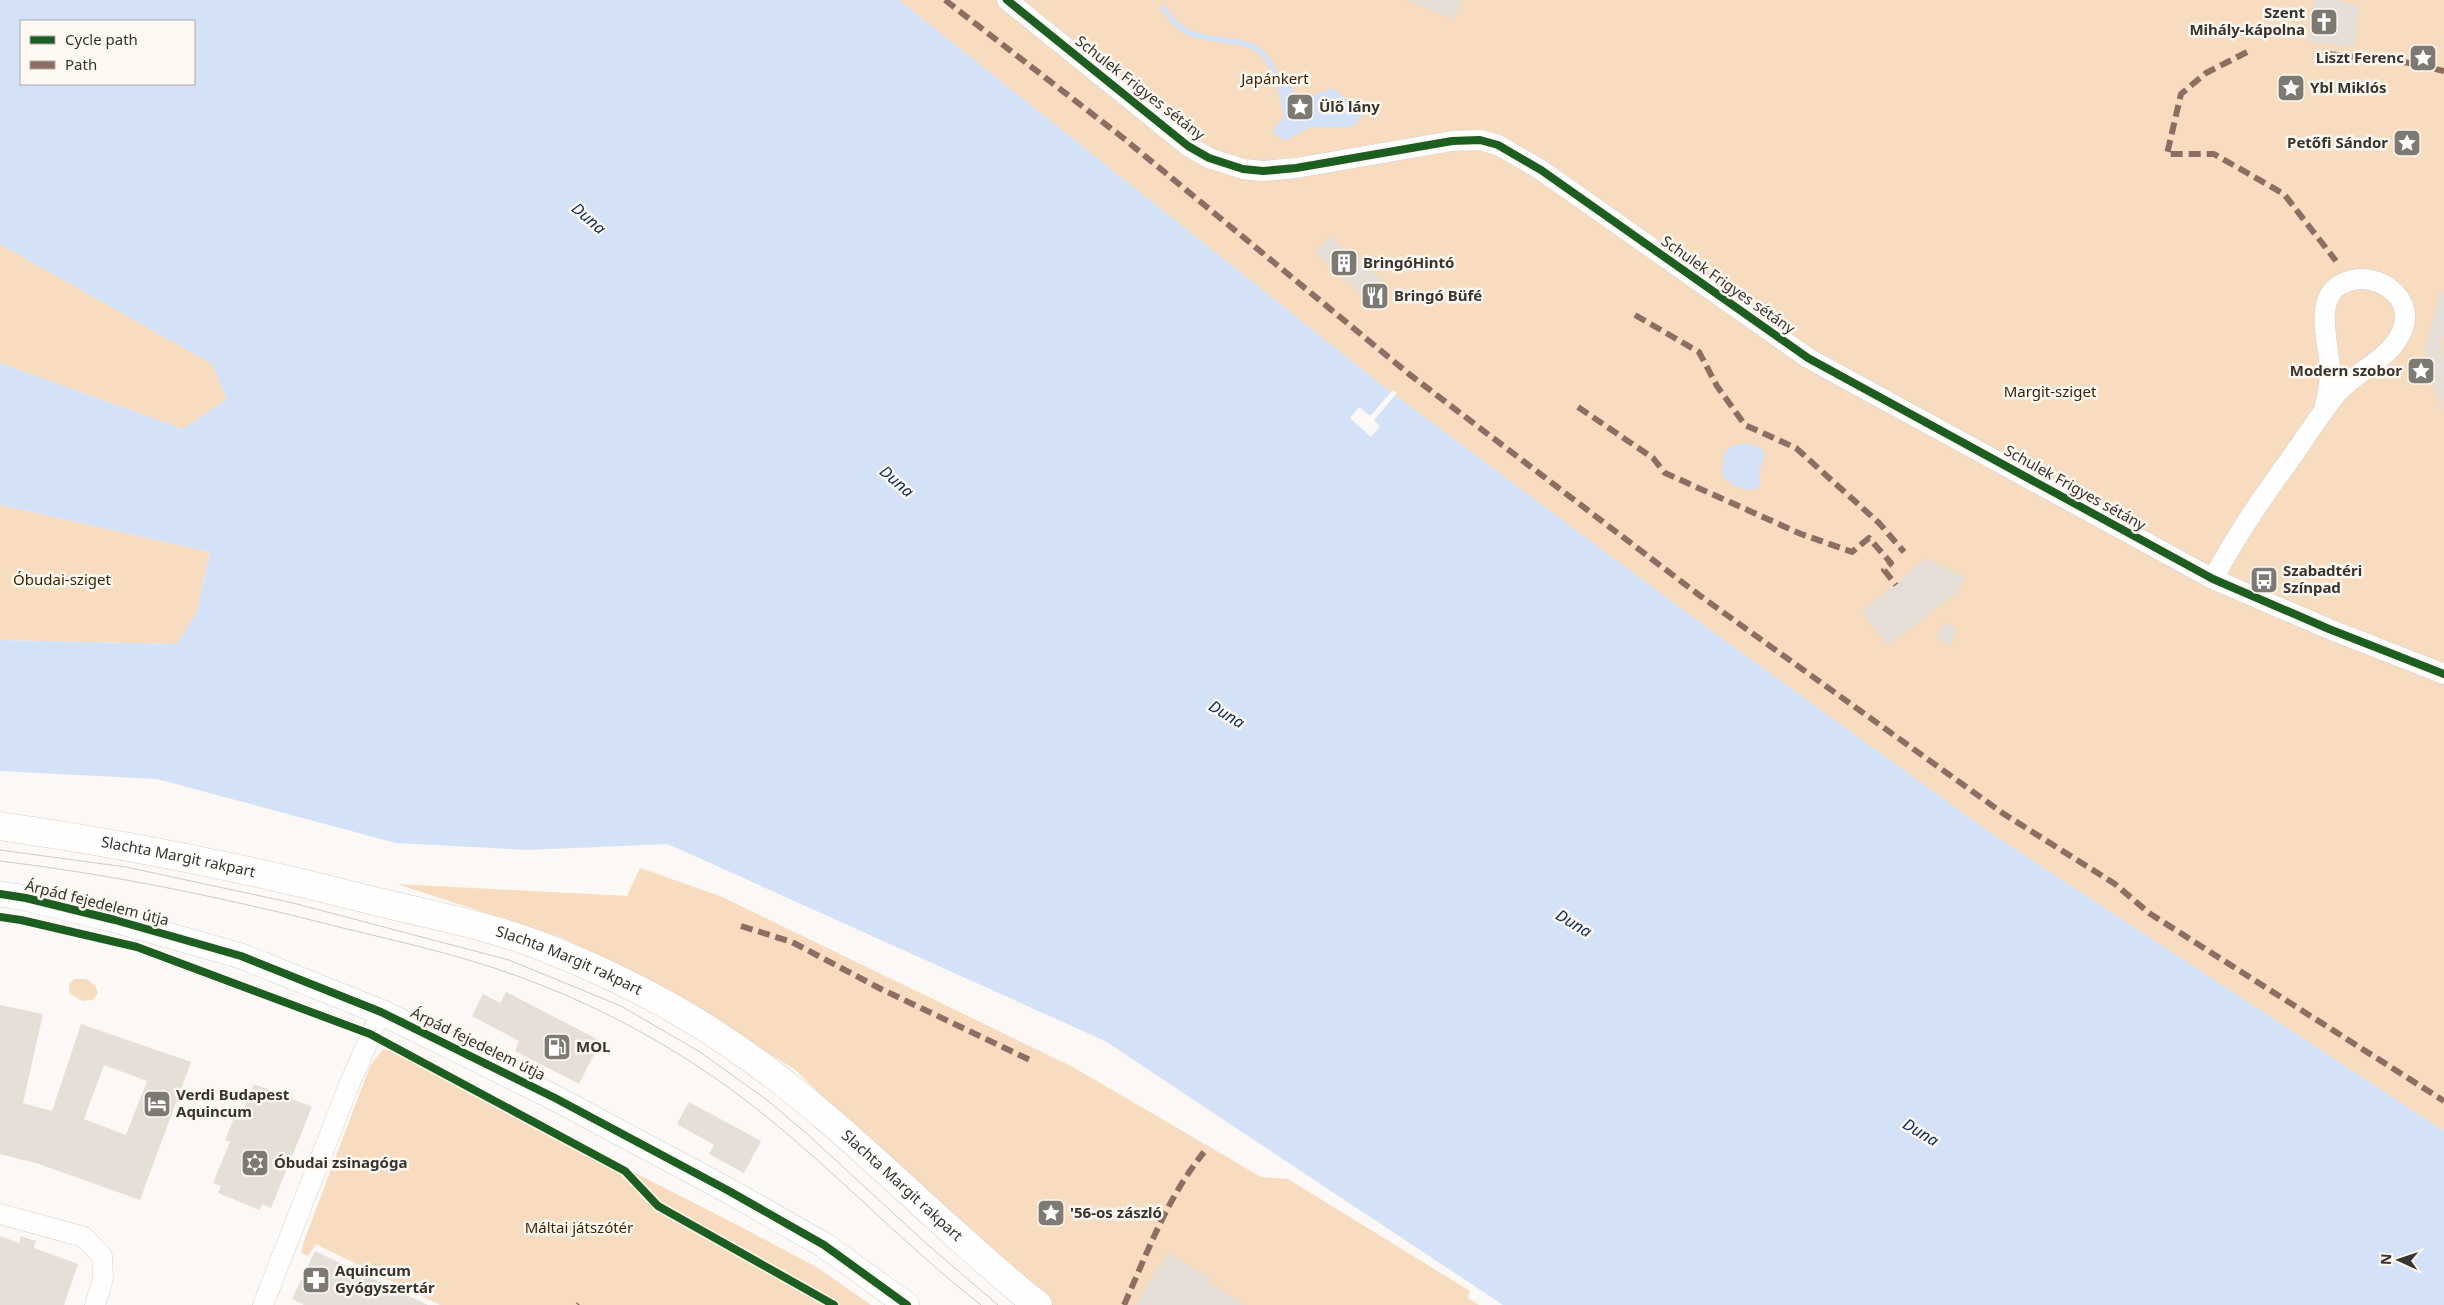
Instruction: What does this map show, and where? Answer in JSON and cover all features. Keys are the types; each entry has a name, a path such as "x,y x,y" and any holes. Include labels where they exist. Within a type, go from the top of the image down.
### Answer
{"main road":[{"name":"Slachta Margit rakpart","path":"0,826 73,836 263,873 494,932 544,948 612,977 676,1008 736,1048 804,1099 972,1249 1038,1305"}],"street":[{"name":"Schulek Frigyes sétány","path":"1007,0 1188,146 1209,158 1243,169 1282,170 1452,140 1480,140 1498,145 1540,170 1808,358 2213,579 2329,629 2444,674"},
{"path":"2213,579 2235,537 2339,391 2393,348 2400,336 2405,324 2401,301 2387,285 2376,280 2356,279 2343,282 2328,297 2324,317 2330,373 2324,412"},
{"name":"Árpád fejedelem útja","path":"0,894 26,898 115,920 241,956 382,1012 555,1098 729,1191 824,1246 907,1305"},
{"path":"263,1305 349,1085 382,1012"},
{"path":"0,1214 84,1237 102,1256 103,1279 95,1305"}],"green space":[{"name":"Margit-sziget","path":"899,0 2444,0 2444,1131 1992,834 1687,613 1383,386"},
{"path":"0,244 212,364 227,399 183,429 0,363"},
{"name":"Óbudai-sziget","path":"0,505 210,552 197,612 177,644 0,640"},
{"path":"640,868 720,896 1073,1067 1261,1177 1288,1179 1470,1291 1468,1298 1479,1305 1042,1305 794,1069 653,982 560,937 397,884 627,896"},
{"path":"74,979 86,979 95,985 98,993 93,1000 83,1001 70,994 69,984"},
{"name":"Máltai játszótér","path":"383,1049 406,1056 745,1229 818,1268 871,1305 440,1305 316,1244 308,1256 301,1253 370,1066"}],"water":[{"name":"Duna","path":"0,0 899,0 1383,386 1687,613 1992,834 2444,1131 2444,1305 1503,1305 1105,1041 668,844 527,850 396,843 157,779 0,771 0,640 177,644 197,612 210,552 0,505 0,363 183,429 227,399 212,364 0,244"},
{"path":"1291,79 1295,96 1312,96 1333,88 1348,101 1360,107 1361,118 1352,127 1310,127 1285,141 1274,134 1274,128 1284,117 1277,86 1279,84 1286,84"},
{"path":"1745,443 1760,447 1765,454 1760,469 1760,486 1750,490 1734,486 1722,475 1724,453 1732,446"}],"pier":[{"path":"1393,390 1397,393 1374,420 1380,426 1371,437 1350,418 1359,407 1370,416"}],"building":[{"path":"1406,0 1462,0 1454,20"},
{"name":"Szent Mihály-kápolna","path":"2314,0 2340,0 2340,2 2359,5 2355,47 2308,42"},
{"name":"BringóHintó","path":"1330,236 1372,273 1382,277 1386,288 1381,298 1370,300 1365,298 1315,253"},
{"path":"2441,291 2444,291 2444,334 2441,343 2444,363 2443,412 2428,374 2425,345"},
{"path":"1925,558 1965,577 1959,591 1888,645 1861,613"},
{"path":"1943,622 1958,628 1951,646 1936,639"},
{"path":"506,992 601,1041 579,1084 515,1051 519,1041 472,1016 483,994 500,1003"},
{"name":"Verdi Budapest Aquincum","path":"0,1005 43,1014 23,1103 52,1111 81,1024 191,1062 140,1200 39,1164 0,1154","holes":["104,1065 147,1081 126,1135 84,1119"]},
{"name":"Óbudai zsinagóga","path":"254,1084 312,1107 271,1208 262,1204 260,1210 218,1193 221,1186 213,1183 230,1142 225,1140 234,1118 239,1120"},
{"path":"689,1102 761,1141 744,1173 709,1154 714,1145 677,1124"},
{"path":"0,1236 19,1243 21,1236 36,1241 34,1248 78,1264 64,1305 0,1305"},
{"path":"315,1251 428,1305 304,1305 292,1299"},
{"path":"1168,1252 1210,1278 1208,1282 1246,1305 1135,1305"}],"waterway":[{"path":"1163,8 1172,20 1187,32 1204,37 1237,42 1255,48 1268,60 1279,84"}],"tram line":[{"path":"0,850 126,867 293,903 509,960 621,1006 700,1052 767,1100 806,1133 928,1245 998,1305"},
{"path":"0,861 87,873 301,917 464,959 531,981 586,1004 665,1046 751,1104 818,1160 914,1249 981,1305"}],"marked path":[{"path":"945,0 1122,137 1409,374 1699,595 2004,814 2115,884 2149,913 2444,1101"},
{"path":"2247,52 2206,73 2181,94 2167,154 2214,154 2284,194 2336,261"},
{"path":"2328,54 2404,62 2444,71"},
{"path":"1635,315 1699,352 1717,386 1745,425 1796,448 1879,523 1904,552"},
{"path":"1578,407 1653,458 1665,473 1801,534 1852,552 1869,538 1891,563 1884,570 1896,585"},
{"path":"741,926 792,942 881,989 1034,1062"},
{"path":"1124,1305 1169,1206 1204,1152"}],"cycle path":[{"path":"1007,0 1188,146 1209,158 1243,169 1263,171 1296,168 1452,141 1480,140 1498,145 1541,170 1808,358 2213,579 2329,629 2444,674"},
{"path":"0,894 26,898 115,920 241,956 381,1012 555,1098 729,1191 824,1245 907,1305"},
{"path":"0,917 21,920 137,947 370,1034 625,1171 658,1206 834,1305"}],"place":[{"name":"Szent Mihály-kápolna","path":"2324,22"},
{"name":"Liszt Ferenc","path":"2423,58"},
{"name":"Ybl Miklós","path":"2291,88"},
{"name":"Ülő lány","path":"1300,107"},
{"name":"Petőfi Sándor","path":"2407,143"},
{"name":"BringóHintó","path":"1344,263"},
{"name":"Bringó Büfé","path":"1375,296"},
{"name":"Modern szobor","path":"2421,371"},
{"name":"Szabadtéri Színpad","path":"2264,580"},
{"name":"MOL","path":"557,1047"},
{"name":"Verdi Budapest Aquincum","path":"157,1104"},
{"name":"Óbudai zsinagóga","path":"255,1163"},
{"name":"'56-os zászló","path":"1051,1213"},
{"name":"Aquincum Gyógyszertár","path":"316,1280"}],"park label":[{"name":"Japánkert","path":"1275,79"}]}
